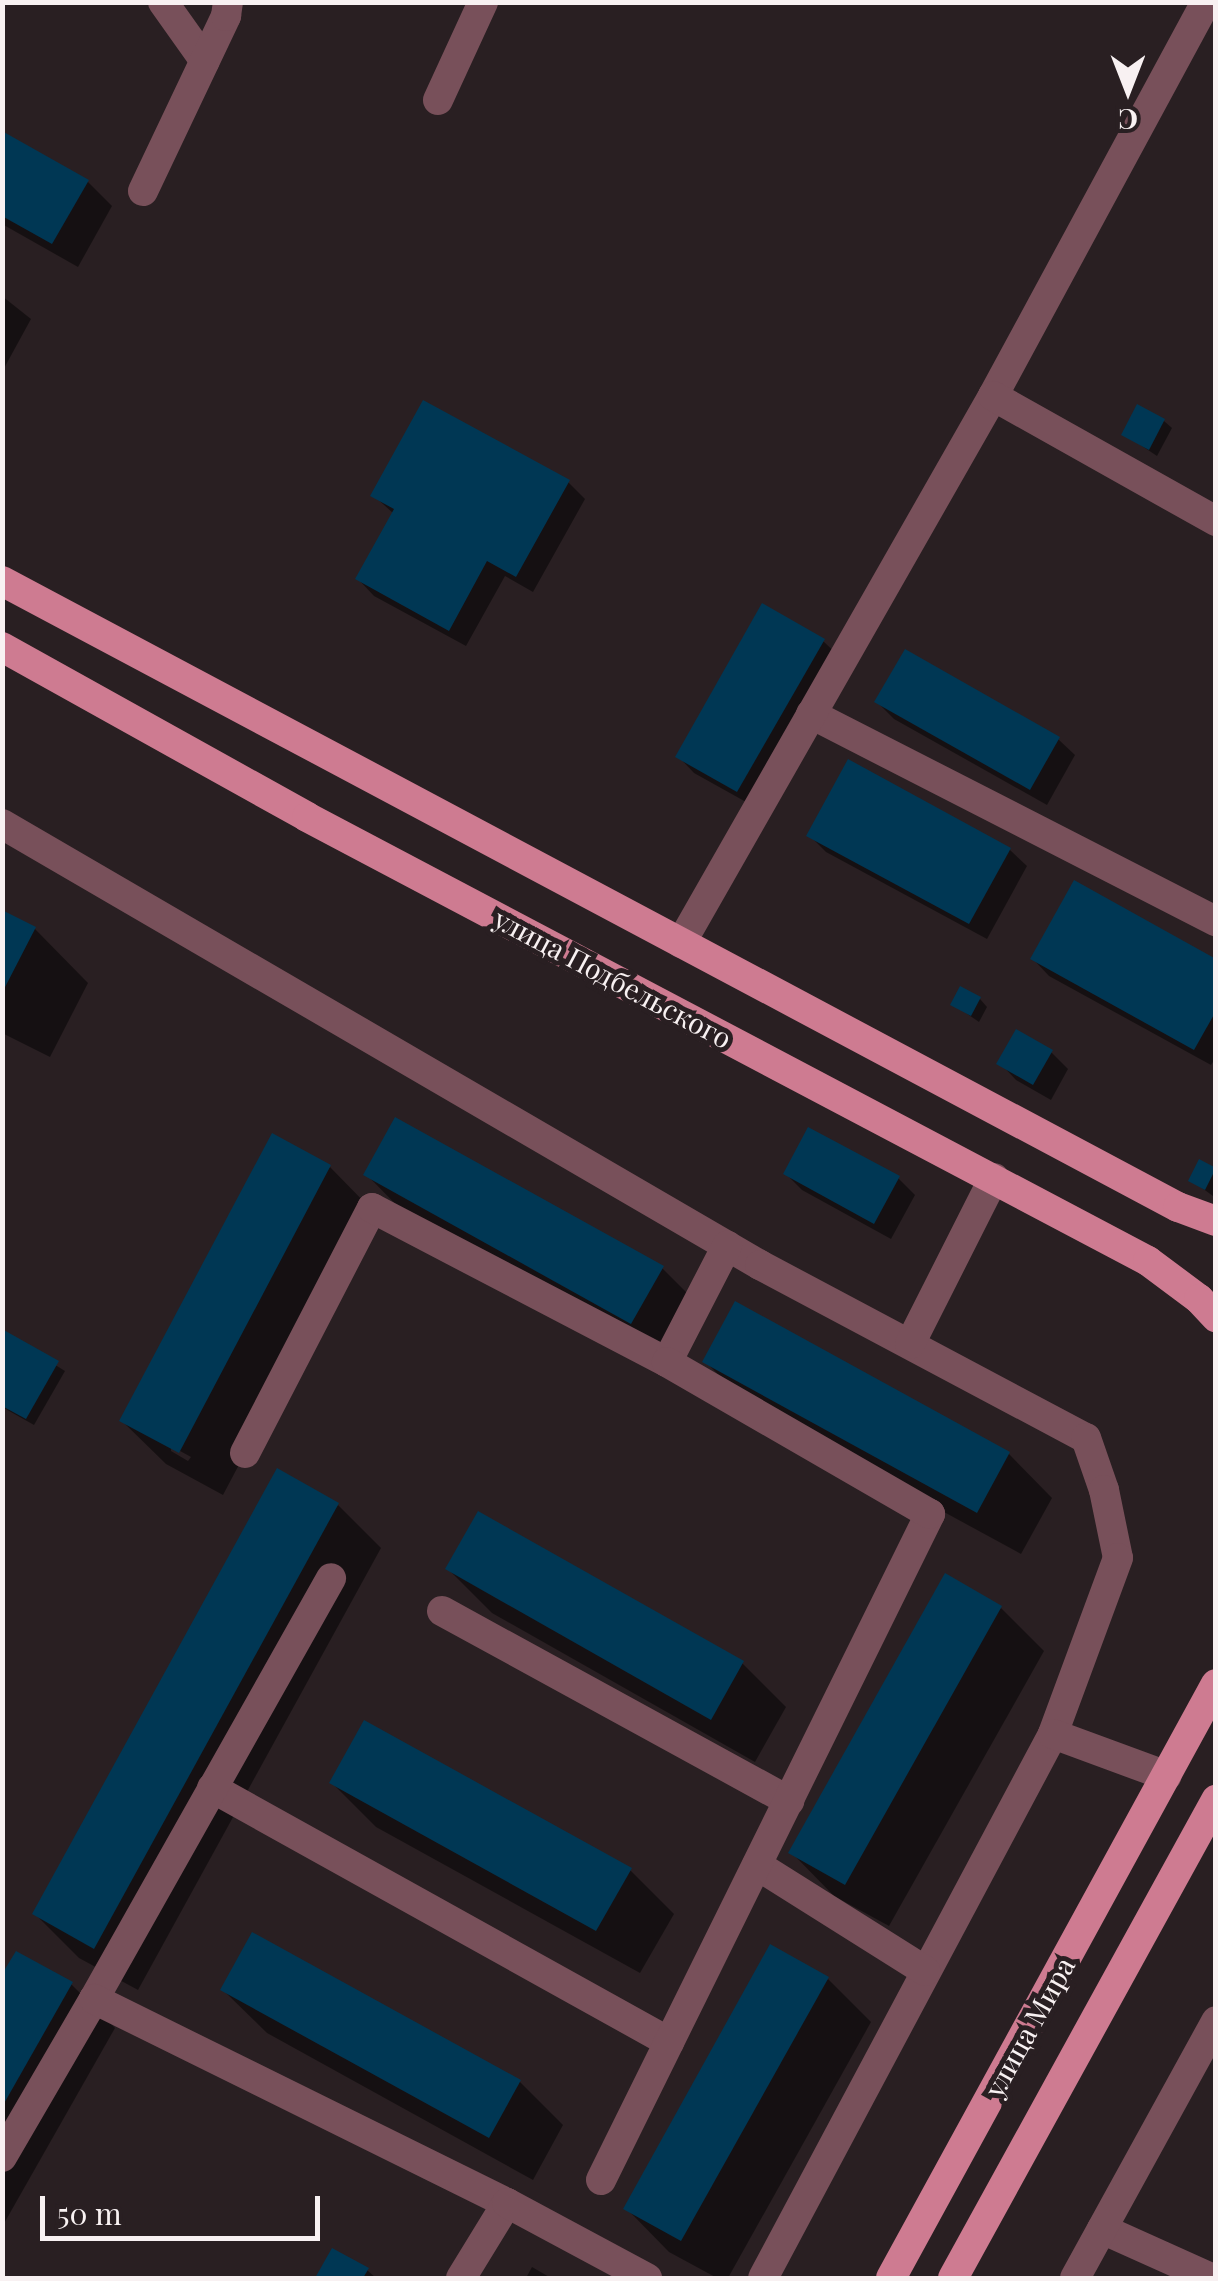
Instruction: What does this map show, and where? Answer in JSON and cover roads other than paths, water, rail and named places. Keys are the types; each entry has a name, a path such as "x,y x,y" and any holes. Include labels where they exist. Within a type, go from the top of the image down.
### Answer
{"main road":[{"path":"2,582 1178,1207 1216,1221"},
{"name":"улица Подбельского","path":"2,648 307,816 1148,1261 1200,1299 1216,1317"},
{"name":"улица Мира","path":"891,2278 1216,1684"},
{"name":"улица Мира","path":"953,2278 1216,1800"}],"street":[{"path":"163,2 205,61"},
{"path":"143,192 205,61 228,2"},
{"path":"438,100 482,2"},
{"path":"681,943 993,396 1206,2"},
{"path":"993,396 1216,520"},
{"path":"811,714 1216,922"},
{"path":"2,824 726,1246 1086,1438 1104,1490 1118,1558 1053,1734 764,2278"},
{"path":"910,1344 994,1178"},
{"path":"246,1453 372,1208 667,1362 930,1514 601,2180"},
{"path":"667,1362 726,1246"},
{"path":"2,2157 332,1578"},
{"path":"442,1611 788,1801"},
{"path":"1053,1734 1167,1776"},
{"path":"212,1788 669,2042"},
{"path":"757,1864 926,1970"},
{"path":"94,1999 506,2203 647,2278"},
{"path":"1075,2278 1216,2020"},
{"path":"460,2278 506,2203"},
{"path":"1102,2229 1211,2278"}]}
